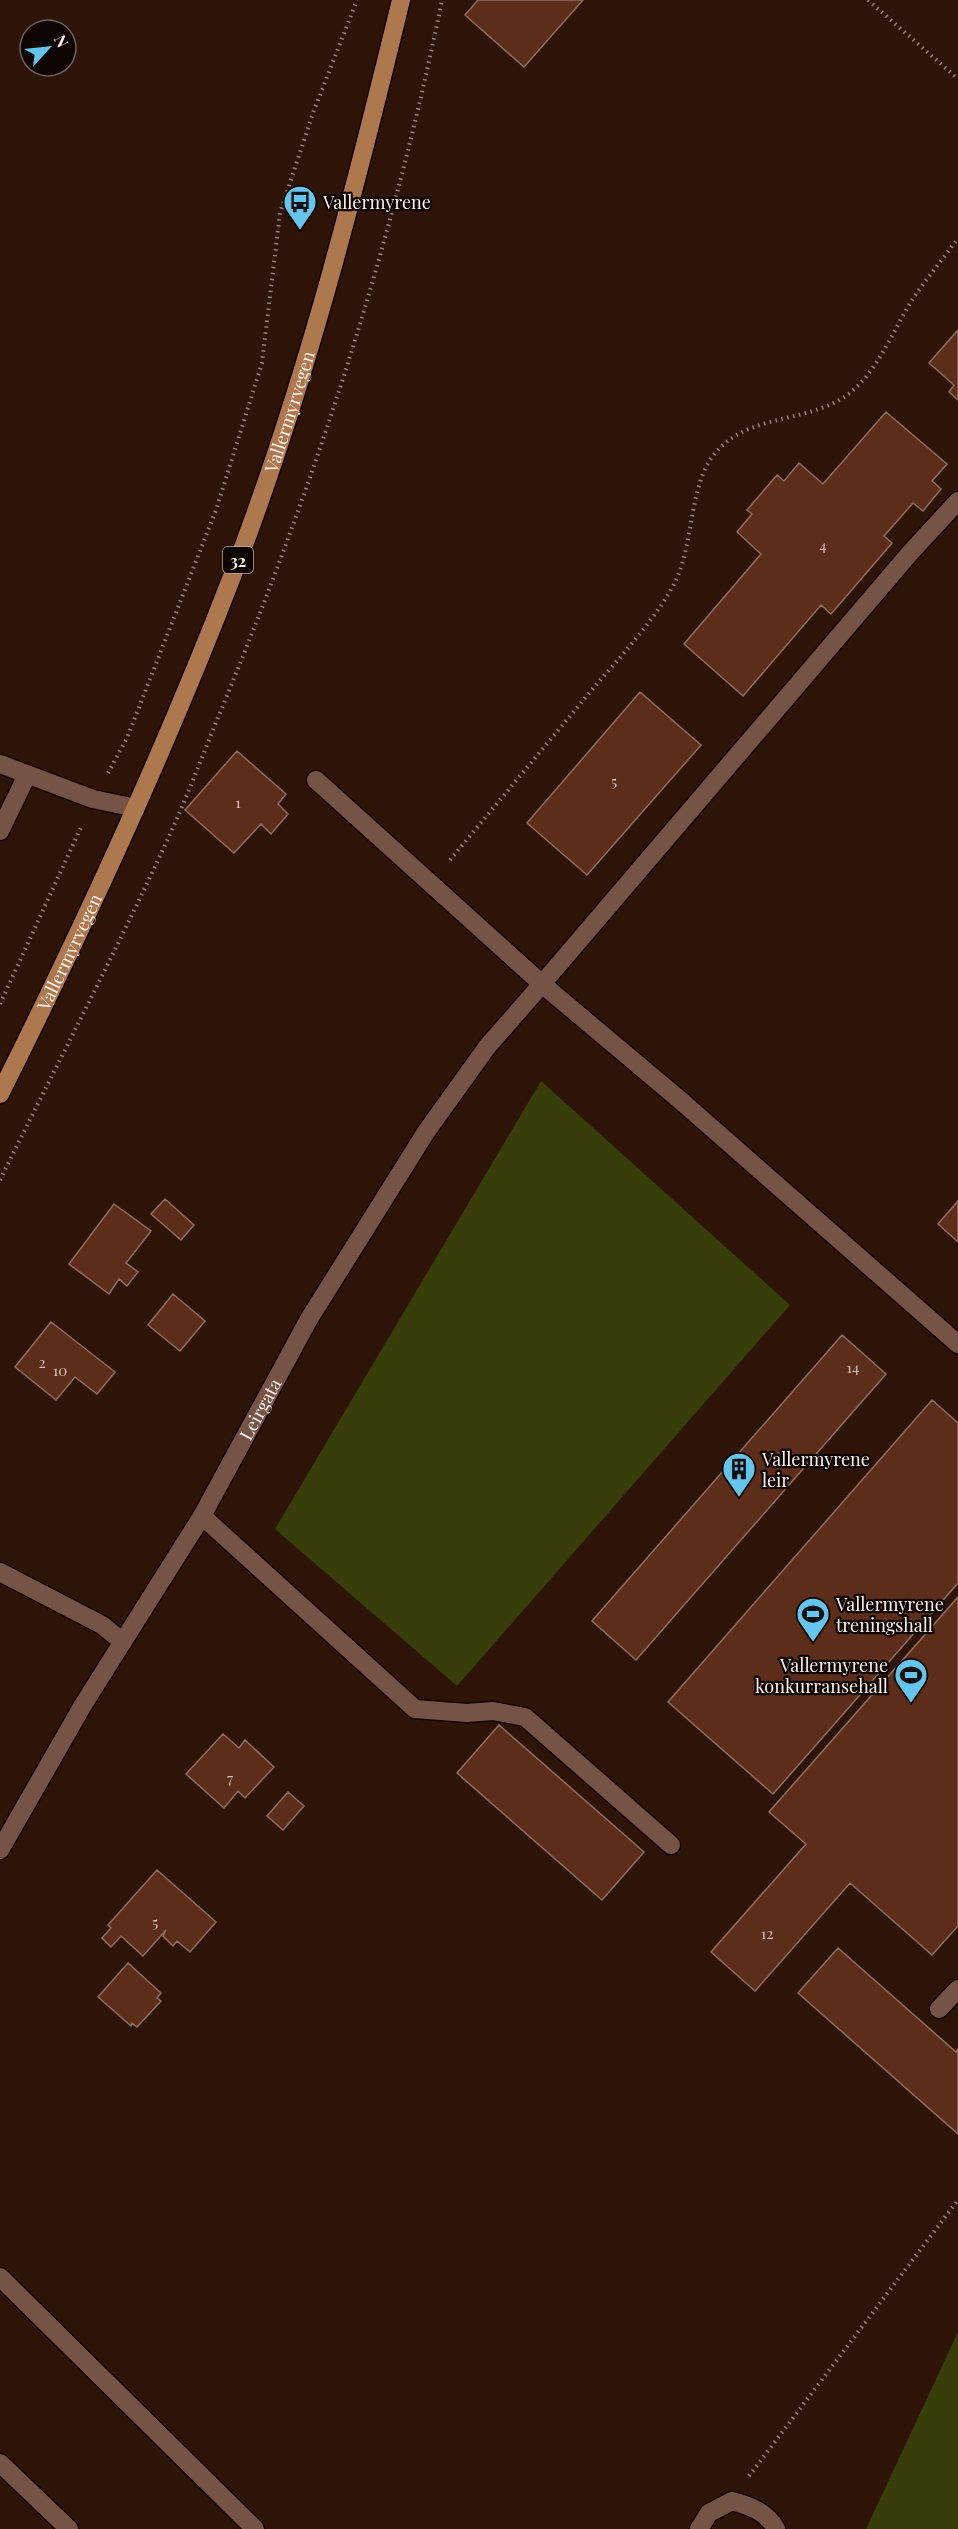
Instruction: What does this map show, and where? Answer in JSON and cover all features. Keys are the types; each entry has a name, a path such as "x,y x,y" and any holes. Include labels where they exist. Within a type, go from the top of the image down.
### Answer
{"main road":[{"name":"Vallermyrvegen","path":"0,1094 136,808 234,573 332,278 401,0"}],"street":[{"name":"Leirgata","path":"0,1850 83,1705 202,1516 309,1319 426,1132 487,1047 902,562 958,501"},
{"path":"0,764 93,800 136,808"},
{"path":"0,831 27,775"},
{"path":"315,780 542,984 680,1100 958,1344"},
{"path":"202,1516 415,1709 467,1713 493,1711 525,1717 671,1845"},
{"path":"0,1572 85,1615 123,1642"},
{"path":"939,2009 958,1989"},
{"path":"0,2277 255,2529"},
{"path":"0,2463 69,2529"},
{"path":"699,2529 709,2513 732,2501 751,2507 771,2520 776,2529"}],"path":[{"path":"0,1004 93,800 127,738 216,510 262,363 280,213 313,113 357,0"},
{"path":"868,0 958,79"},
{"path":"430,884 641,632 676,578 691,531 700,481 711,458 727,440 756,424 810,413 843,398 868,373 913,299 958,238"},
{"path":"732,2501 764,2452 958,2200"}],"green space":[{"path":"541,1081 790,1305 457,1686 275,1529"},
{"path":"958,2332 958,2529 866,2529"}],"building":[{"path":"478,0 583,0 524,67 465,15"},
{"path":"958,330 958,400 949,392 954,385 929,363"},
{"path":"886,412 947,464 932,481 941,489 923,511 913,503 884,536 892,543 831,614 821,605 743,696 684,644 761,554 737,532 752,514 747,510 777,475 784,481 799,463 823,484"},
{"path":"640,692 701,745 587,875 527,823"},
{"path":"237,751 286,794 278,804 288,814 271,834 261,824 234,853 185,810"},
{"path":"165,1199 194,1225 181,1240 151,1214"},
{"path":"958,1201 958,1242 938,1224"},
{"path":"114,1204 151,1231 126,1263 138,1272 127,1286 119,1279 109,1294 69,1264"},
{"path":"173,1294 205,1321 180,1351 148,1325"},
{"path":"51,1322 115,1372 97,1394 75,1377 56,1400 15,1367"},
{"name":"Vallermyrene leir","path":"842,1335 886,1374 636,1660 592,1621"},
{"name":"Vallermyrene treningshall","path":"932,1400 958,1423 958,1583 773,1794 668,1702"},
{"name":"Vallermyrene konkurransehall","path":"958,1597 958,1926 932,1955 850,1883 755,1991 711,1952 806,1844 769,1812"},
{"path":"499,1725 644,1852 602,1900 457,1773"},
{"path":"223,1734 239,1748 245,1740 274,1767 245,1798 238,1791 224,1808 186,1774"},
{"path":"288,1792 304,1806 283,1830 267,1816"},
{"path":"157,1870 216,1922 190,1952 177,1941 173,1946 163,1936 166,1930 143,1956 121,1936 111,1947 102,1938 111,1928 108,1925"},
{"path":"838,1948 956,2052 958,2049 958,2134 798,1993"},
{"path":"128,1963 161,1993 157,1998 161,2001 137,2027 132,2023 131,2026 98,1997"}],"place":[{"name":"Vallermyrene","path":"300,231"},
{"name":"Vallermyrene leir","path":"739,1498"},
{"name":"Vallermyrene treningshall","path":"813,1643"},
{"name":"Vallermyrene konkurransehall","path":"911,1704"}]}
